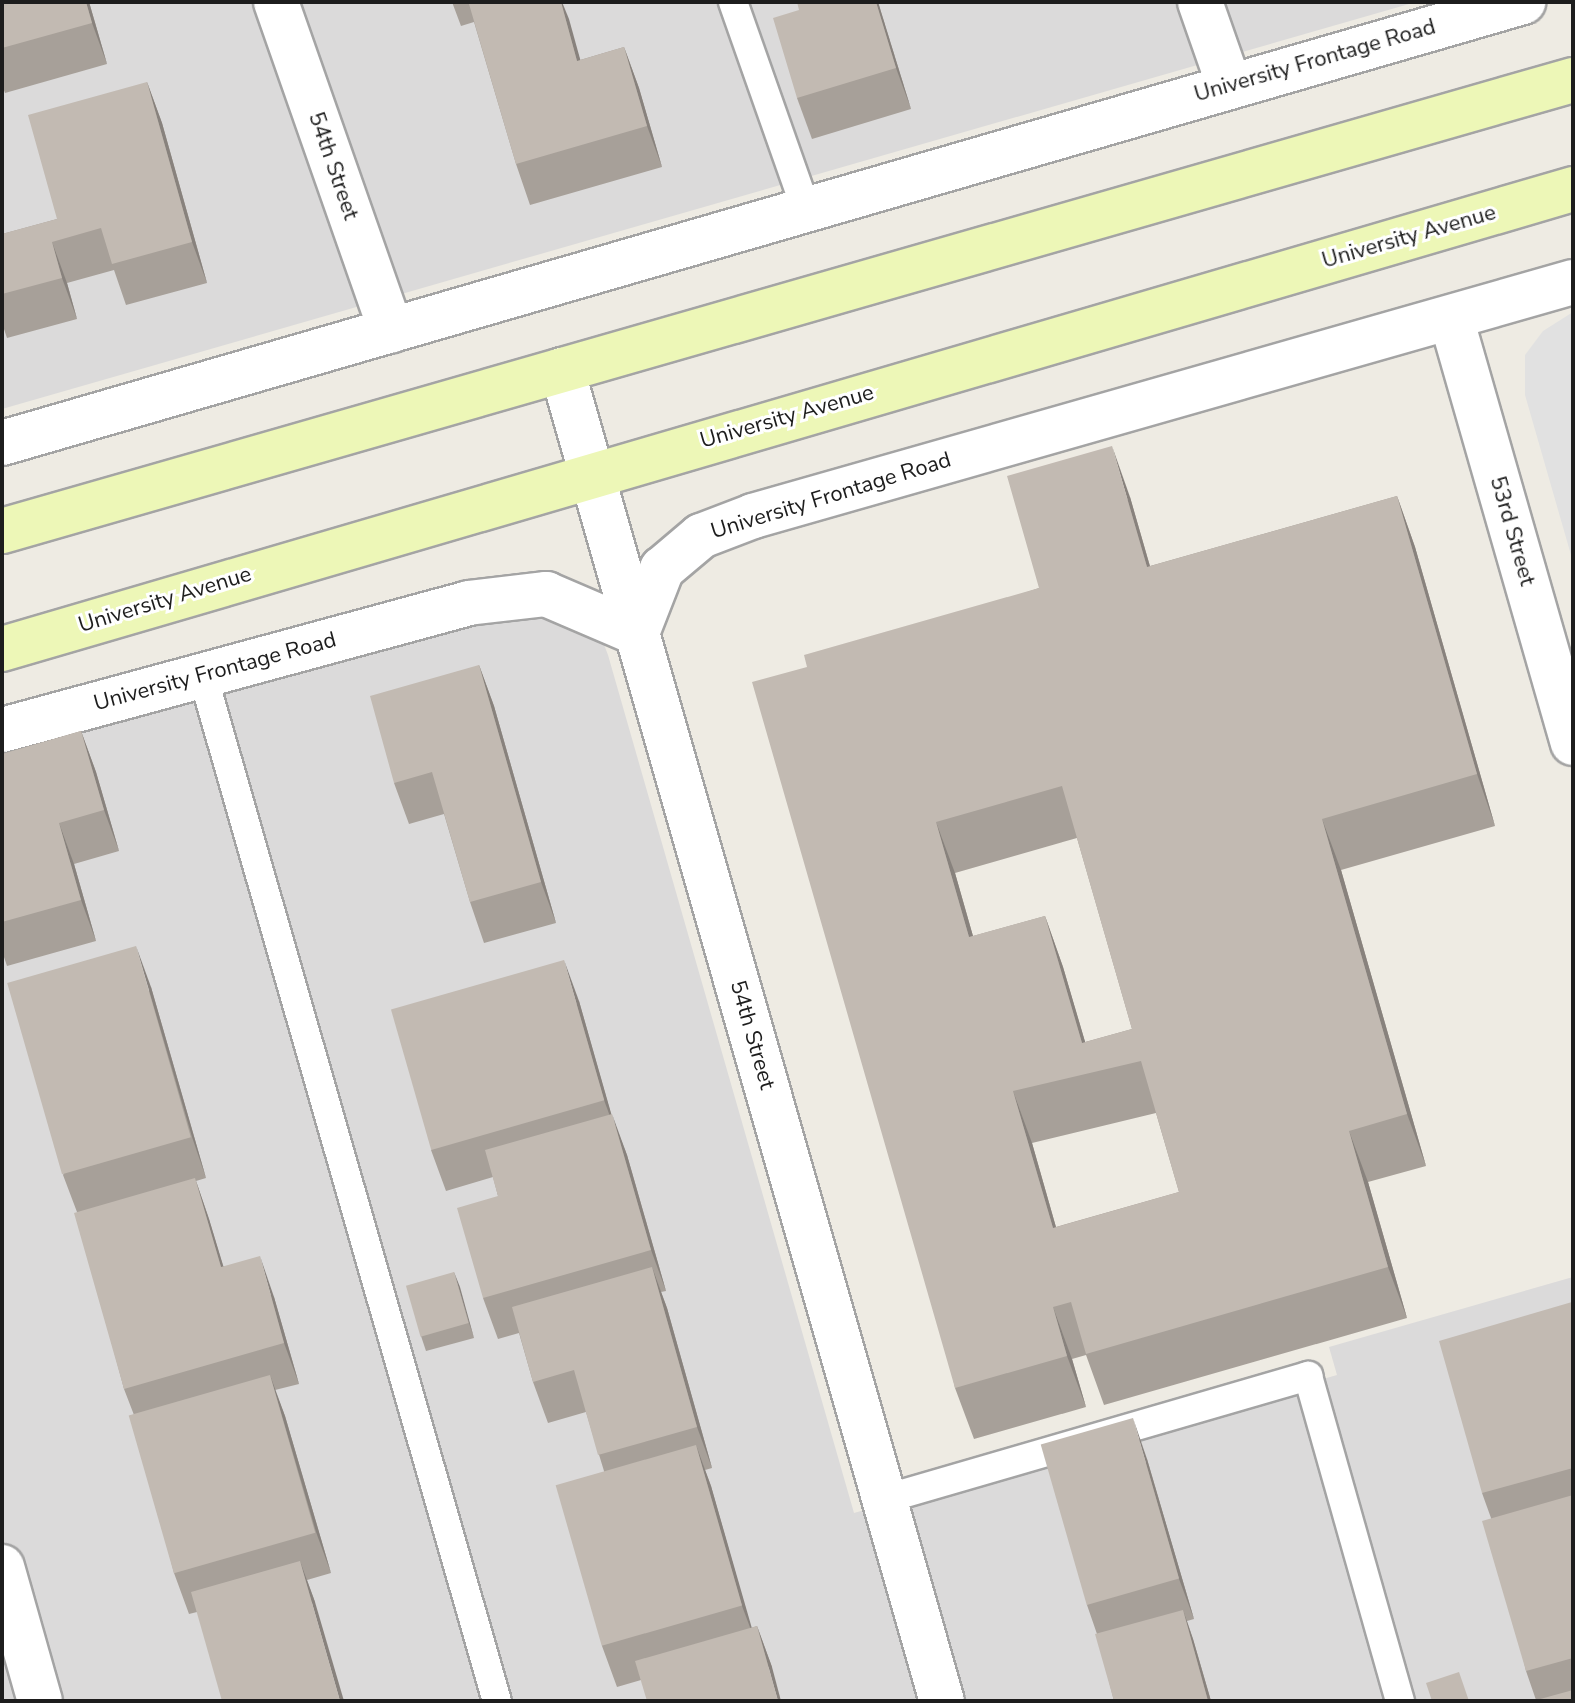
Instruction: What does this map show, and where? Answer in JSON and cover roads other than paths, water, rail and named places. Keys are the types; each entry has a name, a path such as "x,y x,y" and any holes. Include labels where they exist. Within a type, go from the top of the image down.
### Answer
{"main road":[{"path":"2,531 1573,80"},
{"name":"University Avenue","path":"2,649 590,473 1573,189"}],"street":[{"name":"54th Street","path":"276,2 391,330"},
{"path":"1200,2 1229,85"},
{"name":"University Frontage Road","path":"2,443 1523,2"},
{"name":"University Frontage Road","path":"2,730 468,603 546,594 637,633 662,569 701,536 753,516 1573,282"},
{"name":"53rd Street","path":"1451,318 1573,743"},
{"name":"54th Street","path":"562,370 942,1701"},
{"path":"2,1567 40,1701"}],"lane":[{"path":"733,2 806,209"},
{"path":"203,676 497,1701"},
{"path":"885,1499 1308,1376 1400,1701"}]}
